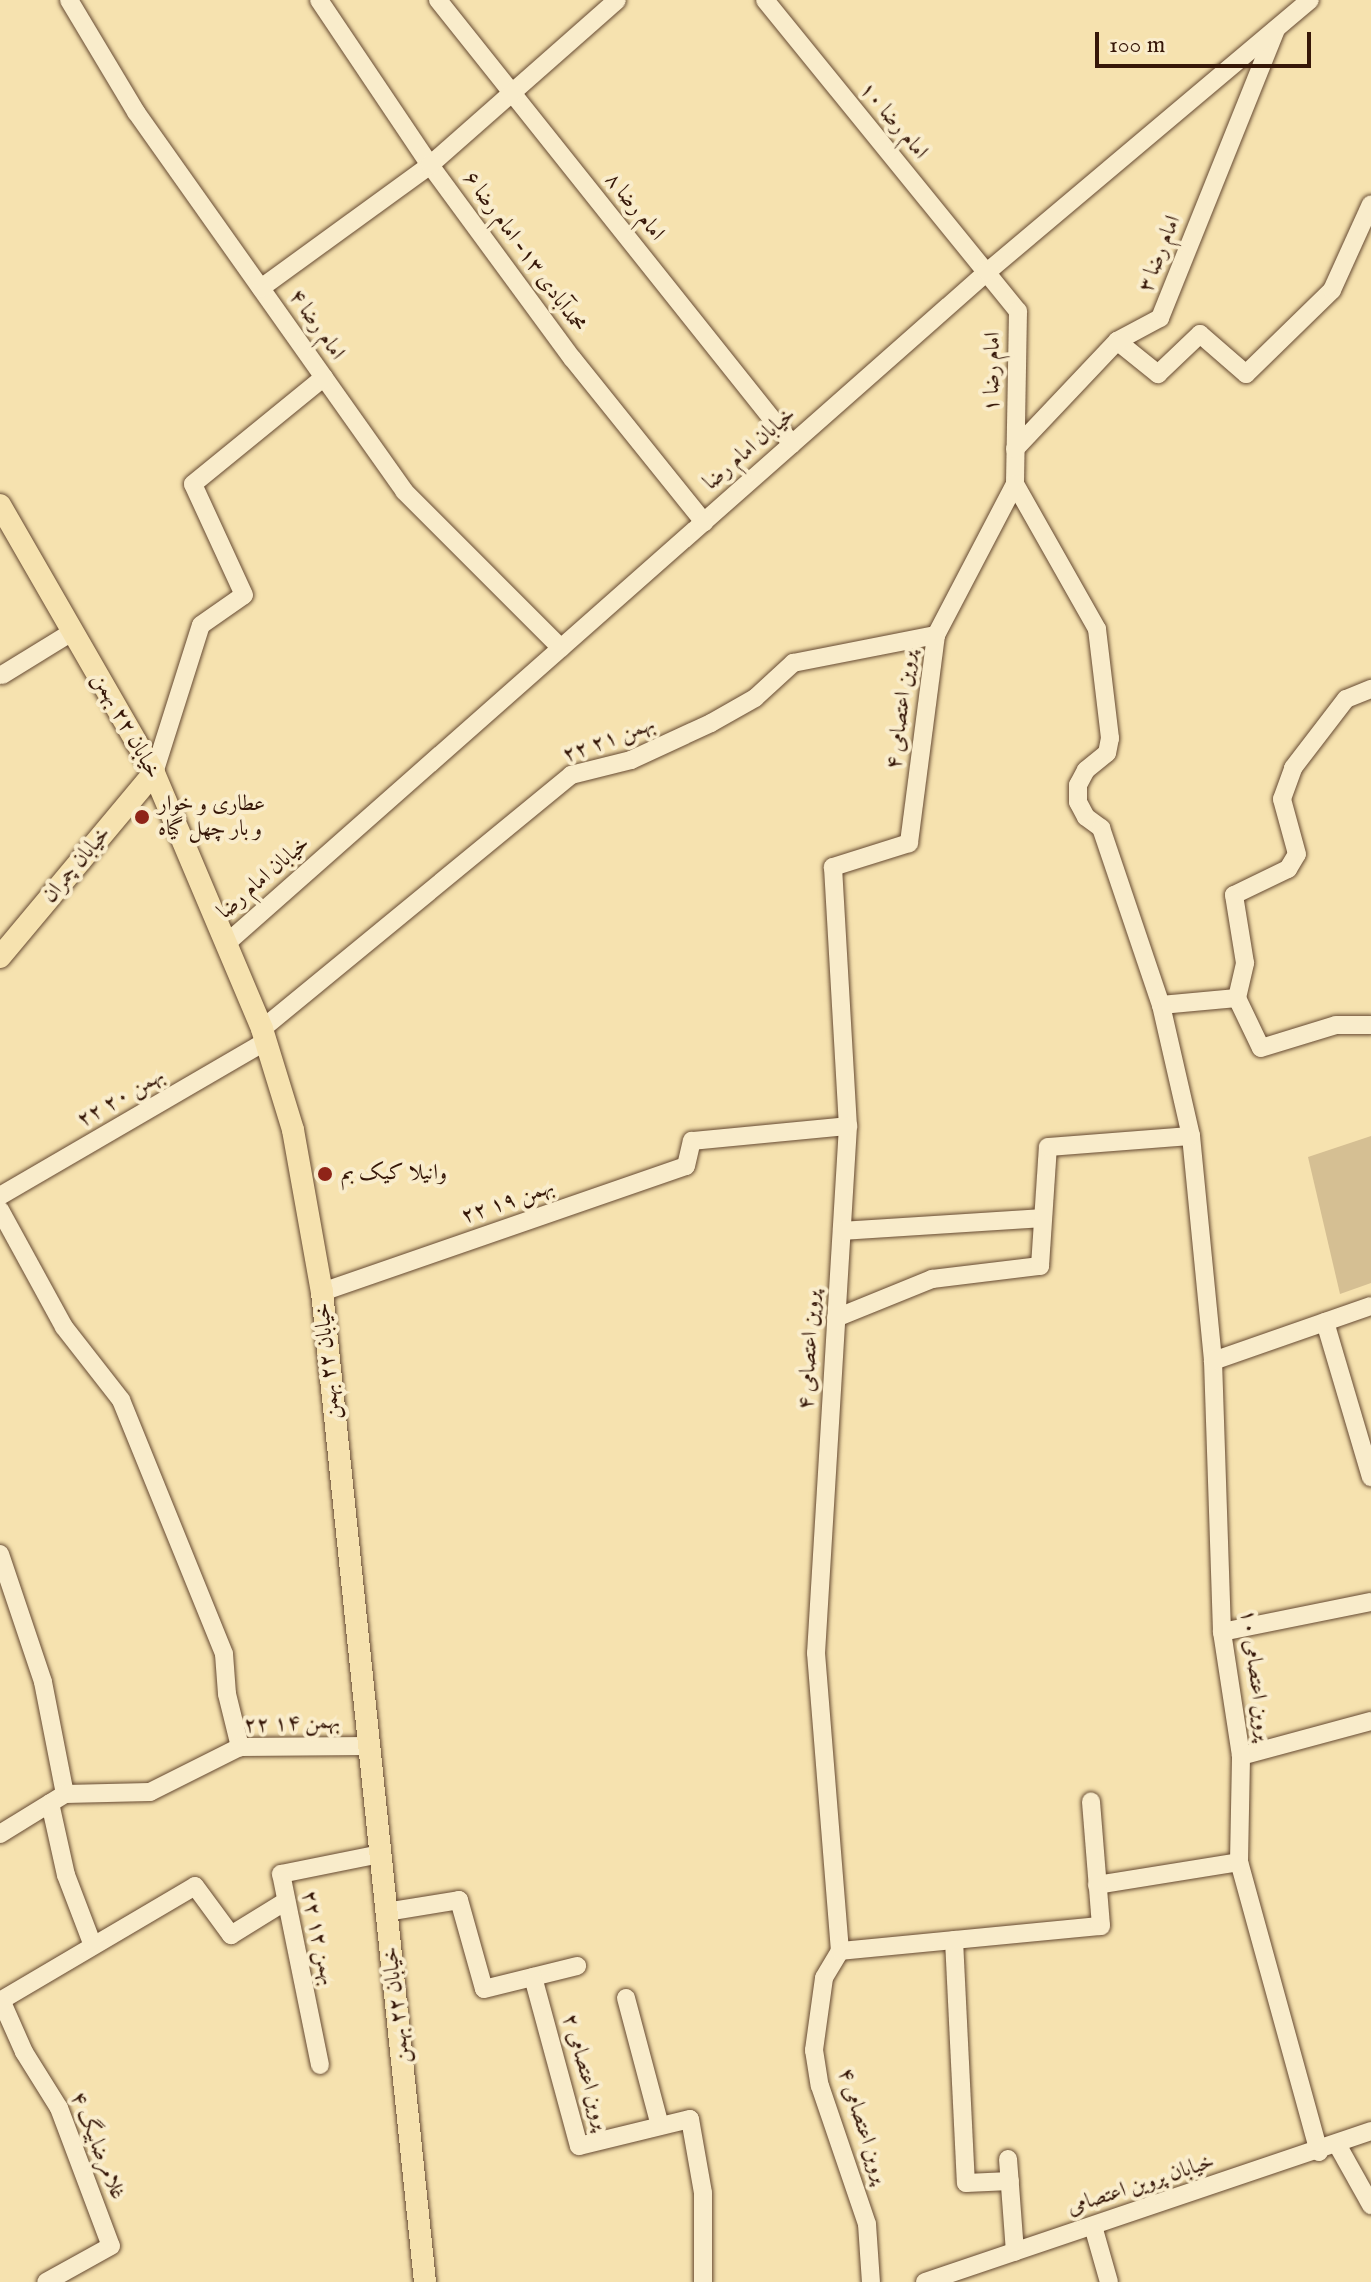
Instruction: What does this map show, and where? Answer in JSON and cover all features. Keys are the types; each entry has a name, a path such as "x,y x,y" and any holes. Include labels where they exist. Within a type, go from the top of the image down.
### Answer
{"main road":[{"name":"خیابان ۲۲ بهمن","path":"0,505 154,773 228,942 264,1035 293,1130 322,1292 425,2282"},
{"name":"خیابان چمران","path":"0,957 154,773"}],"street":[{"name":"امام رضا ۴","path":"69,0 136,112 404,491 561,648"},
{"name":"محمدآبادی ۱۳- امام رضا ۶","path":"319,0 430,165 572,358 704,522"},
{"name":"امام رضا ۸","path":"438,0 792,444"},
{"path":"261,288 430,165 617,0"},
{"name":"امام رضا ۱۰","path":"765,0 987,272"},
{"name":"خیابان امام رضا","path":"228,942 987,272 1310,0"},
{"name":"امام رضا ۳","path":"1015,449 1117,341 1160,318 1278,24"},
{"path":"1117,341 1158,374 1200,334 1246,374 1332,290 1371,204"},
{"name":"امام رضا ۱","path":"987,272 1018,311 1015,484"},
{"path":"154,773 201,625 244,595 193,484 324,377"},
{"name":"پروین اعتصامی ۴","path":"871,2282 867,2224 820,2086 814,2050 824,1978 840,1951 816,1653 848,1126 833,867 909,843 936,635 1015,484"},
{"name":"پروین اعتصامی ۱۰","path":"1015,484 1097,629 1110,738 1107,753 1086,770 1078,785 1078,802 1086,817 1101,828 1161,1005 1191,1136 1213,1361 1222,1632 1241,1756 1239,1862 1319,2152"},
{"path":"2,675 72,632"},
{"name":"۲۲ بهمن ۲۱","path":"264,1035 571,775 631,760 711,723 755,698 793,663 936,635"},
{"path":"1371,710 1368,690 1346,699 1293,768 1282,799 1297,854 1288,869 1234,895 1245,963 1237,998 1261,1048 1336,1025 1371,1025"},
{"path":"1161,1005 1237,998"},
{"name":"۲۲ بهمن ۲۰","path":"0,1196 264,1035"},
{"name":"۲۲ بهمن ۱۹","path":"322,1292 686,1166 692,1141 848,1126"},
{"path":"836,1318 932,1279 1040,1266 1048,1147 1191,1136"},
{"path":"0,1210 64,1327 121,1400 224,1654 227,1694 240,1747"},
{"path":"842,1231 1043,1218"},
{"path":"1213,1361 1371,1306"},
{"path":"1325,1322 1371,1477"},
{"path":"0,1554 43,1682 66,1875 92,1943"},
{"path":"1222,1632 1371,1602"},
{"path":"1241,1756 1371,1721"},
{"name":"۲۲ بهمن ۱۴","path":"57,1799 150,1792 240,1747 368,1746"},
{"path":"0,1834 57,1799"},
{"path":"840,1951 1101,1926 1091,1801"},
{"name":"۲۲ بهمن ۱۲","path":"320,2065 281,1874 380,1854"},
{"path":"1097,1885 1239,1862"},
{"path":"0,2000 92,1943 195,1886 231,1935 286,1901"},
{"path":"386,1912 459,1900 484,1989 577,1966"},
{"path":"954,1940 966,2183 1010,2181"},
{"name":"پروین اعتصامی ۲","path":"533,1977 579,2146 690,2119 703,2193 703,2282"},
{"path":"626,1998 660,2126"},
{"name":"غلامرضابیگ ۴","path":"0,2000 24,2052 59,2108 111,2246 46,2282"},
{"name":"خیابان پروین اعتصامی","path":"925,2282 1338,2146 1371,2131"},
{"path":"1338,2146 1371,2205"},
{"path":"1008,2159 1015,2252"},
{"path":"1093,2226 1109,2282"}],"shaded area":[{"path":"1371,1136 1371,1283 1340,1294 1308,1157"}],"place":[{"name":"عطاری و خوار و بار چهل گیاه","path":"142,817"},
{"name":"وانیلا کیک بم","path":"325,1174"}]}
